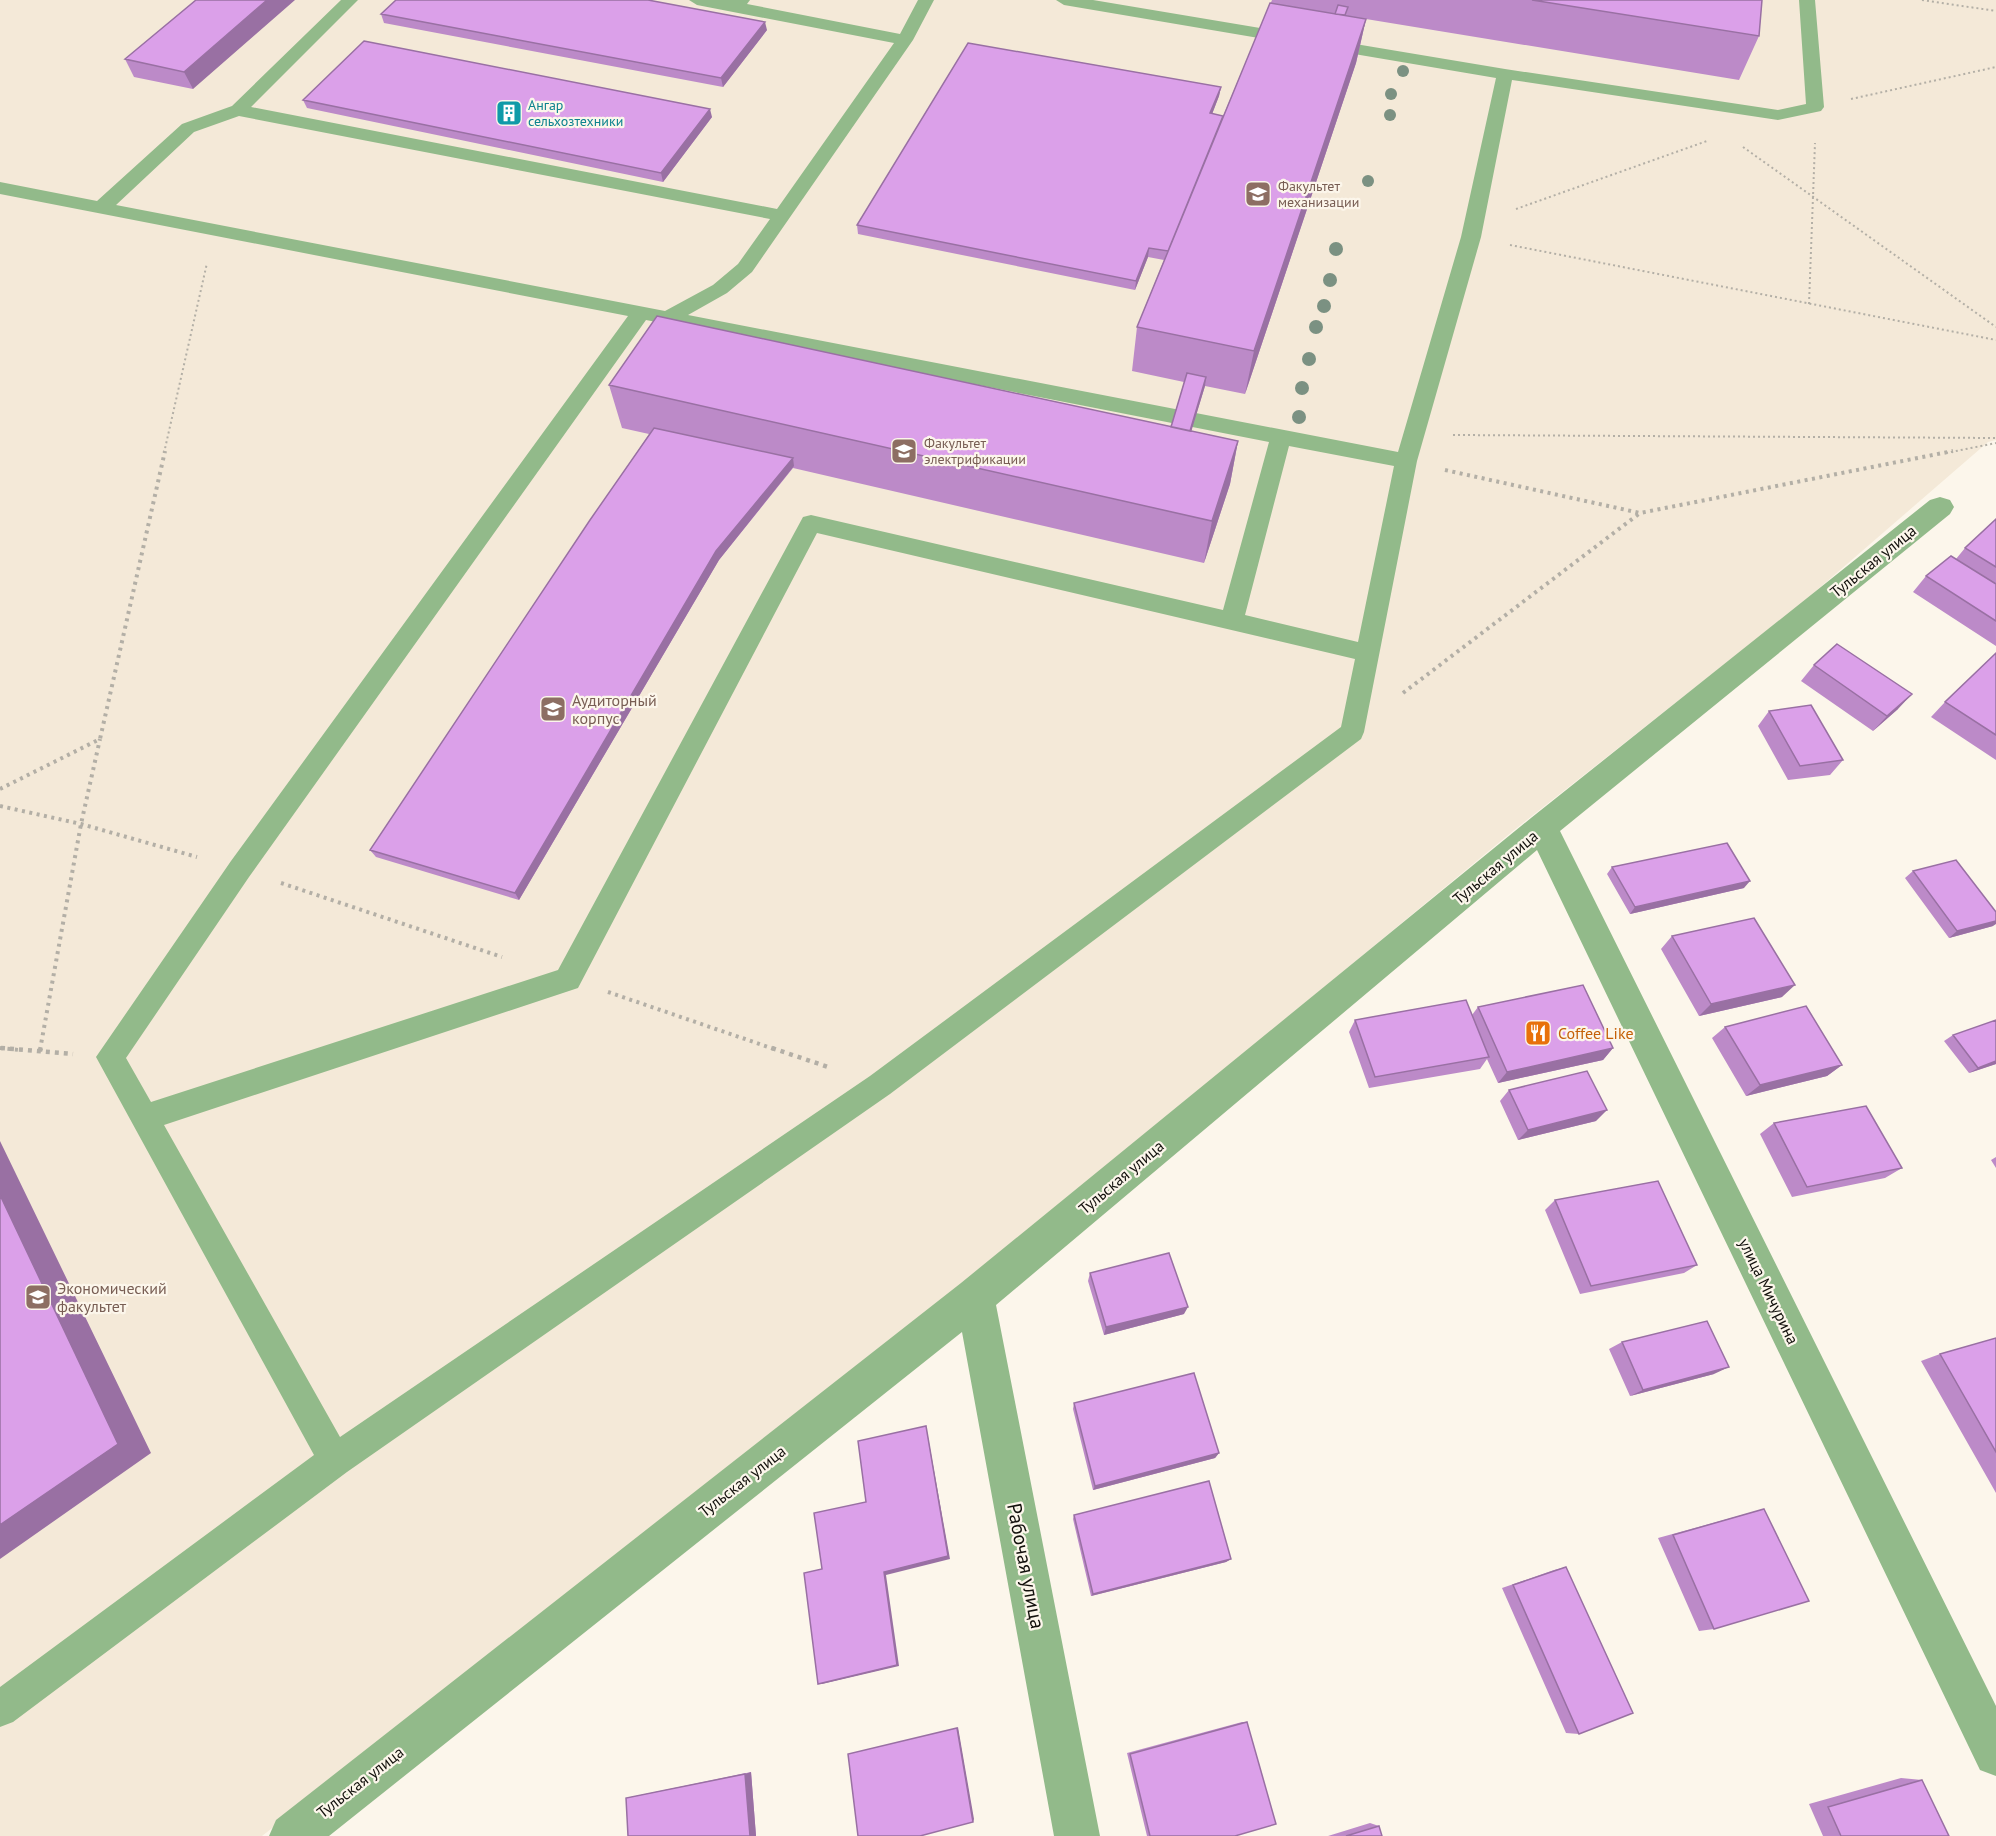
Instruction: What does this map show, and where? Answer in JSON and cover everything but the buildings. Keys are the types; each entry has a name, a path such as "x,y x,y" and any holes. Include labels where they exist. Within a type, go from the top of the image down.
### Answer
{"street":[{"name":"Тульская улица","path":"292,1836 975,1297 1542,827 1940,507"},
{"name":"улица Мичурина","path":"1542,827 1996,1754"},
{"name":"Рабочая улица","path":"975,1297 1077,1836"}],"lane":[{"path":"101,208 188,128 238,110 350,0"},
{"path":"697,0 739,4 905,40"},
{"path":"335,1460 110,1057 240,869 653,316 720,289 745,268 905,40 926,0"},
{"path":"1064,0 1505,74 1778,115 1815,107 1807,0"},
{"path":"0,1709 335,1460 880,1085 1352,732 1406,461 1472,231 1505,74"},
{"path":"238,110 782,216"},
{"path":"0,188 1406,461"},
{"path":"1232,621 1281,437"},
{"path":"145,1118 568,979 811,523 1368,653"}],"path":[{"path":"1922,0 1996,11"},
{"path":"1809,304 1815,198 1815,107 1996,67"},
{"path":"1472,231 1778,115"},
{"path":"1725,134 1996,327"},
{"path":"40,1051 81,824 214,230"},
{"path":"1472,231 1809,304 1996,340"},
{"path":"1414,435 1996,438"},
{"path":"1406,461 1640,513 1996,443"},
{"path":"1352,732 1640,513"},
{"path":"0,789 100,739"},
{"path":"0,806 81,824 240,869 880,1085"},
{"path":"0,1048 110,1057"}],"shaded area":[{"path":"0,0 1996,0 1996,440 1988,442 1802,603 1513,831 902,1336 262,1836 0,1836"}],"place":[{"name":"Ангар сельхозтехники","path":"509,113"},
{"name":"Факультет механизации","path":"1258,194"},
{"name":"Факультет электрификации","path":"904,451"},
{"name":"Аудиторный корпус","path":"553,709"},
{"name":"Coffee Like","path":"1538,1033"},
{"name":"Экономический факультет","path":"38,1297"}]}
